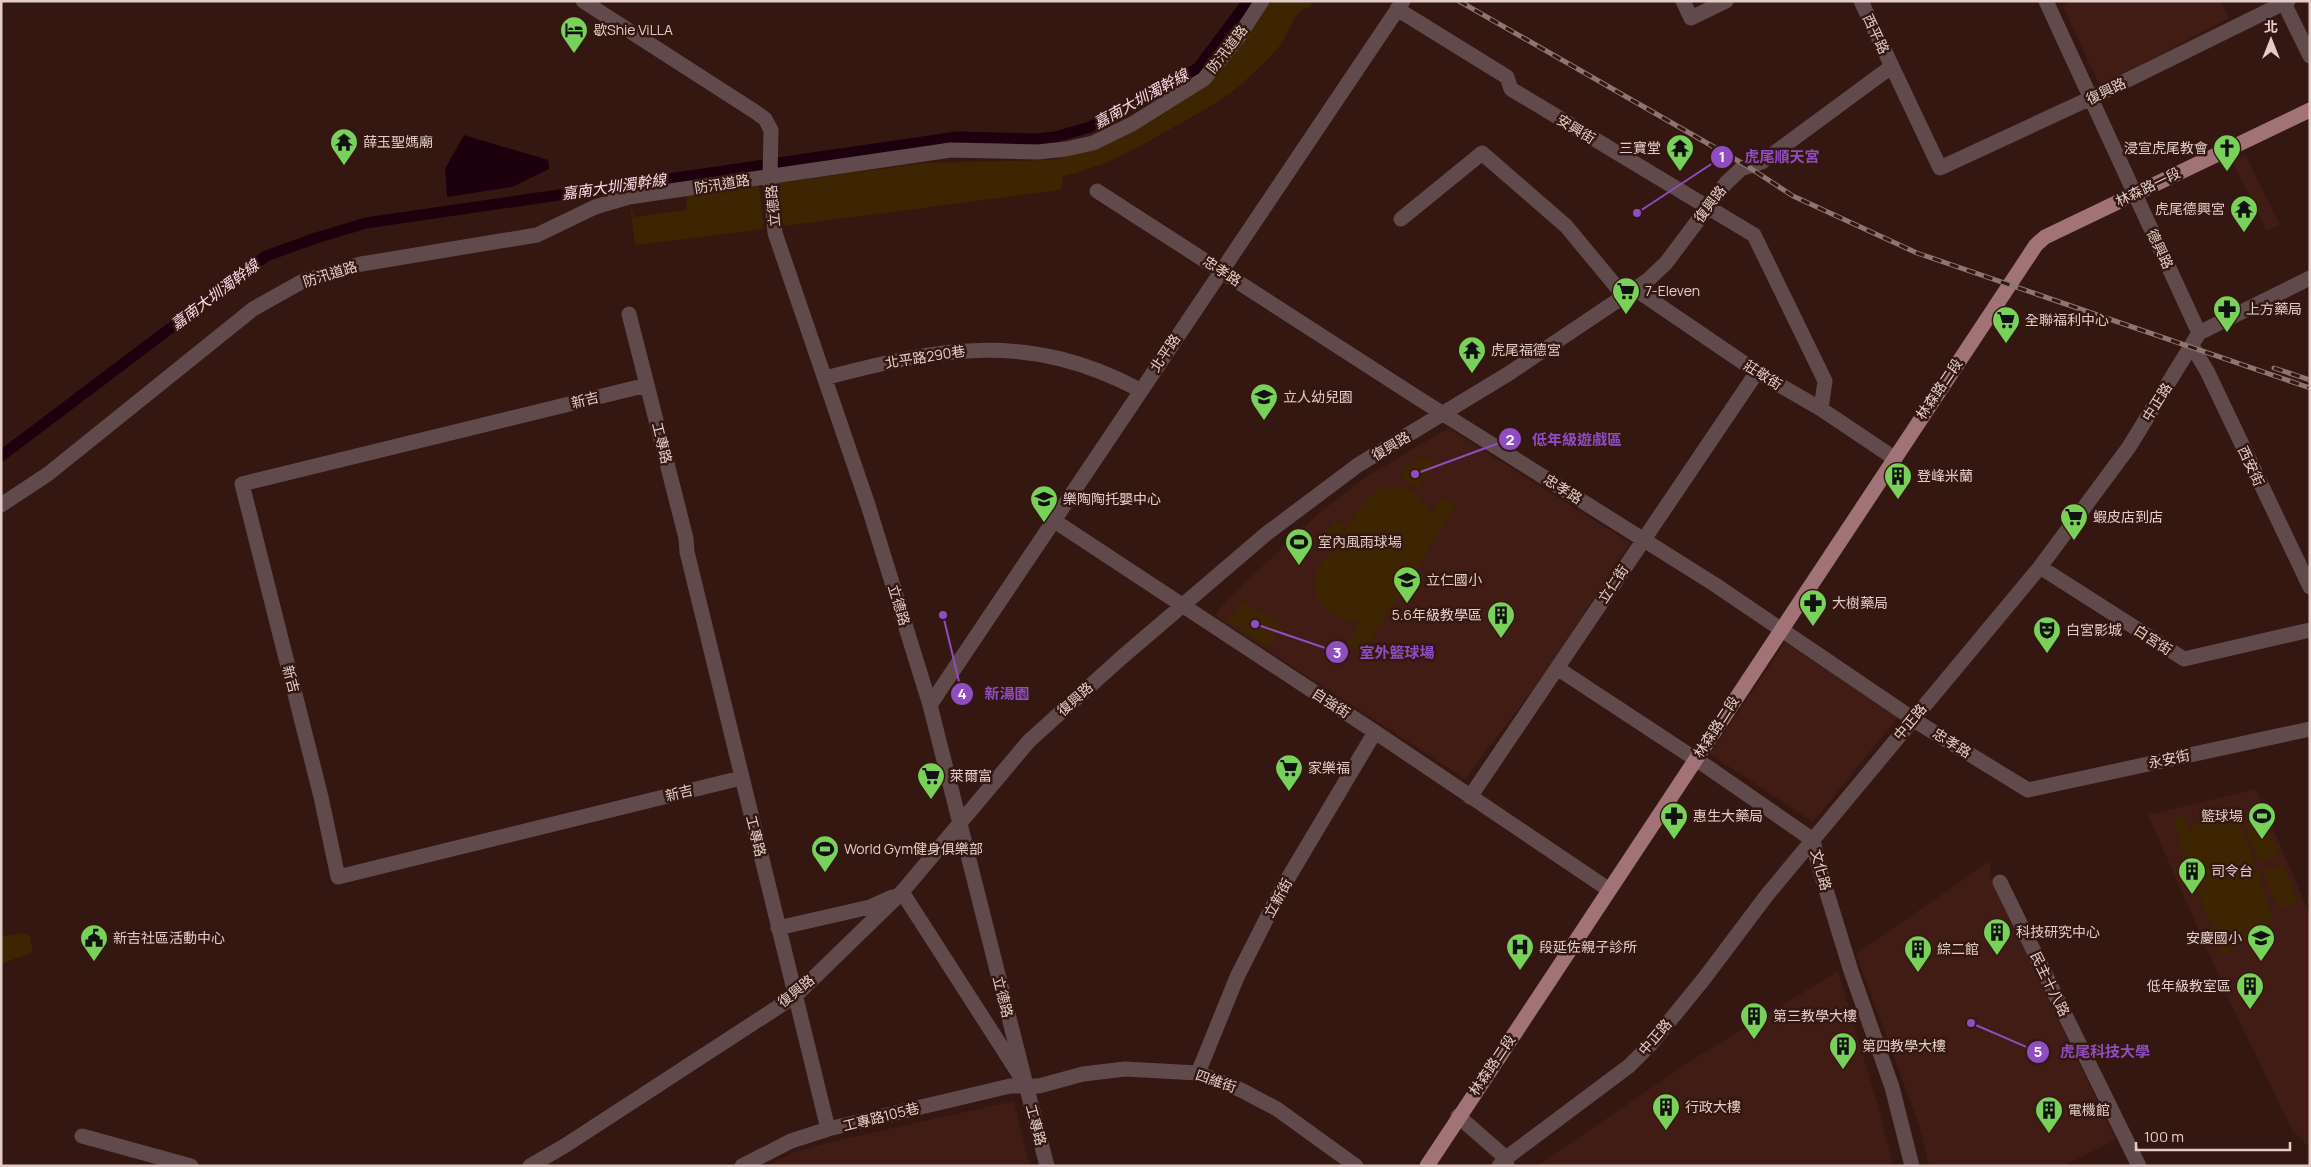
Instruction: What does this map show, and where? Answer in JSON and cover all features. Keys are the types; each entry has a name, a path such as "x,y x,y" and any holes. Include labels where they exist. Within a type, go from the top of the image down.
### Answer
{"main road":[{"name":"林森路一段","path":"2005,288 2036,245 2045,237 2310,110"},
{"name":"林森路二段","path":"1426,1166 2005,288"}],"street":[{"name":"立德路","path":"583,1 765,118 771,130 770,175 775,233 868,505 930,704 1026,1085"},
{"name":"防汛道路","path":"1,505 48,474 253,309 303,281 360,264 537,235 595,207 629,197 951,150 1038,152 1066,149 1093,143 1132,124 1204,78 1239,36 1262,1"},
{"path":"1683,1 1691,18 1726,1"},
{"name":"西平路","path":"1860,1 1891,67"},
{"name":"德興路","path":"2046,1 2200,333"},
{"path":"2285,2 2310,56"},
{"name":"復興路","path":"530,1166 566,1145 795,996 902,892 1029,741 1182,605 1266,534 1358,465 1508,374 1648,280 1666,263 1726,183 1741,169 1762,162 1891,67 1940,168 2091,98 2285,2"},
{"name":"安興街","path":"1400,5 1507,77 1510,89 1754,236 1825,381 1821,409"},
{"name":"北平路","path":"930,704 1400,5"},
{"name":"莊敬街","path":"1401,219 1482,153 1566,226 1629,292 1756,372 1821,409 1894,458"},
{"name":"忠孝路","path":"1097,190 1443,414 1781,628 1912,718 2028,790"},
{"path":"2200,333 2310,278"},
{"name":"工專路","path":"629,314 686,538 742,778 828,1130"},
{"name":"中正路","path":"1504,1163 1629,1066 1650,1045 1912,718 2040,567 2129,447 2200,333"},
{"name":"西安街","path":"2192,346 2207,370 2310,588"},
{"name":"北平路290巷","path":"825,378 869,366 949,351 1004,350 1056,357 1084,364 1140,390"},
{"name":"立仁街","path":"1470,797 1756,372"},
{"name":"新吉","path":"648,385 242,484 321,797 338,877 742,778"},
{"name":"自強街","path":"1053,520 1376,732 1608,889"},
{"name":"白宮街","path":"2040,567 2184,659 2310,630"},
{"name":"文化路","path":"1557,668 1813,840 1818,867 1850,970 1892,1088 1912,1166"},
{"name":"永安街","path":"2028,790 2310,729"},
{"name":"立新街","path":"1198,1073 1237,976 1281,890 1376,732"},
{"name":"民主十八路","path":"2000,882 2140,1166"},
{"path":"778,928 870,907 902,892"},
{"name":"工專路","path":"902,892 1026,1085 1047,1166"},
{"name":"四維街","path":"1026,1085 1039,1086 1083,1074 1125,1069 1198,1073 1241,1090 1277,1109 1356,1166"},
{"name":"工專路105巷","path":"742,1166 791,1141 828,1130 1010,1086 1026,1085"},
{"path":"1458,1116 1504,1163"},
{"path":"82,1136 190,1166"}],"shaded area":[{"path":"1271,1 1314,1 1310,7 1296,16 1280,46 1272,55 1233,91 1214,104 1121,156 1094,167 1063,176 1061,190 784,226 779,208 778,183 925,163 1053,160 1100,147 1200,90 1220,72"},
{"path":"2072,1 2221,1 2229,18 2100,87 2063,6"},
{"path":"464,135 548,160 549,169 512,187 447,197 445,169"},
{"path":"2245,154 2280,225 2267,231 2232,161"},
{"path":"759,186 764,229 635,245 630,204 634,217 686,210 687,196"},
{"name":"立仁國小","path":"1448,428 1630,543 1542,678 1465,779 1218,618 1216,613 1228,599 1318,514 1363,479"},
{"path":"1423,457 1435,462 1418,488 1403,479 1403,469"},
{"path":"1395,487 1407,490 1421,499 1430,515 1443,498 1456,506 1362,654 1347,645 1361,621 1339,618 1322,606 1317,598 1315,588 1316,577 1320,566 1369,497 1380,489"},
{"path":"1336,520 1346,527 1335,541 1327,532"},
{"path":"1242,600 1282,626 1268,647 1228,621"},
{"path":"1785,642 1899,716 1813,822 1710,754"},
{"name":"安慶國小","path":"2256,789 2310,915 2310,1145 2306,1144 2292,1130 2231,1004 2148,815"},
{"path":"2215,814 2234,819 2244,831 2272,914 2263,934 2244,943 2228,941 2232,950 2221,955 2173,820 2183,816 2189,831 2201,818"},
{"name":"籃球場","path":"2264,817 2279,855 2260,863 2244,825"},
{"path":"1991,860 1990,876 2116,1140 2063,1166 1929,1166 1919,1125 1856,954"},
{"path":"2283,864 2298,902 2279,909 2263,871"},
{"path":"24,933 30,936 33,952 1,964 1,937"},
{"path":"1838,971 1877,1102 1893,1166 1537,1166 1695,1058"},
{"path":"1014,1101 1030,1166 767,1166 795,1152 835,1141"}],"waterway":[{"name":"嘉南大圳濁幹線","path":"1,456 266,256 366,223 957,137 1035,139 1055,137 1090,127 1198,68 1248,1"}],"railway":[{"path":"1459,1 1747,166 1793,196 1917,253 2310,388"},
{"path":"2274,368 2310,380"}],"place":[{"name":"歇Shie ViLLA","path":"574,54"},
{"name":"薛玉聖媽廟","path":"344,166"},
{"name":"三寶堂","path":"1680,172"},
{"name":"浸宣虎尾教會","path":"2227,172"},
{"name":"虎尾順天宮","path":"1637,213"},
{"name":"虎尾德興宮","path":"2244,233"},
{"name":"7-Eleven","path":"1626,315"},
{"name":"上方藥局","path":"2227,333"},
{"name":"全聯福利中心","path":"2006,344"},
{"name":"虎尾福德宮","path":"1472,374"},
{"name":"立人幼兒園","path":"1264,421"},
{"name":"低年級遊戲區","path":"1415,474"},
{"name":"登峰米蘭","path":"1898,500"},
{"name":"樂陶陶托嬰中心","path":"1044,523"},
{"name":"蝦皮店到店","path":"2074,541"},
{"name":"室內風雨球場","path":"1299,566"},
{"name":"立仁國小","path":"1407,604"},
{"name":"新湯園","path":"943,615"},
{"name":"室外籃球場","path":"1255,624"},
{"name":"大樹藥局","path":"1813,627"},
{"name":"5.6年級教學區","path":"1501,639"},
{"name":"白宮影城","path":"2047,654"},
{"name":"家樂福","path":"1289,792"},
{"name":"萊爾富","path":"931,800"},
{"name":"惠生大藥局","path":"1674,840"},
{"name":"籃球場","path":"2262,840"},
{"name":"World Gym健身俱樂部","path":"825,873"},
{"name":"司令台","path":"2192,895"},
{"name":"科技研究中心","path":"1997,956"},
{"name":"新吉社區活動中心","path":"94,962"},
{"name":"安慶國小","path":"2261,962"},
{"name":"段延佐親子診所","path":"1520,971"},
{"name":"綜二館","path":"1918,973"},
{"name":"低年級教室區","path":"2250,1010"},
{"name":"虎尾科技大學","path":"1971,1023"},
{"name":"第三教學大樓","path":"1754,1040"},
{"name":"第四教學大樓","path":"1843,1070"},
{"name":"行政大樓","path":"1666,1131"},
{"name":"電機館","path":"2049,1134"}]}
